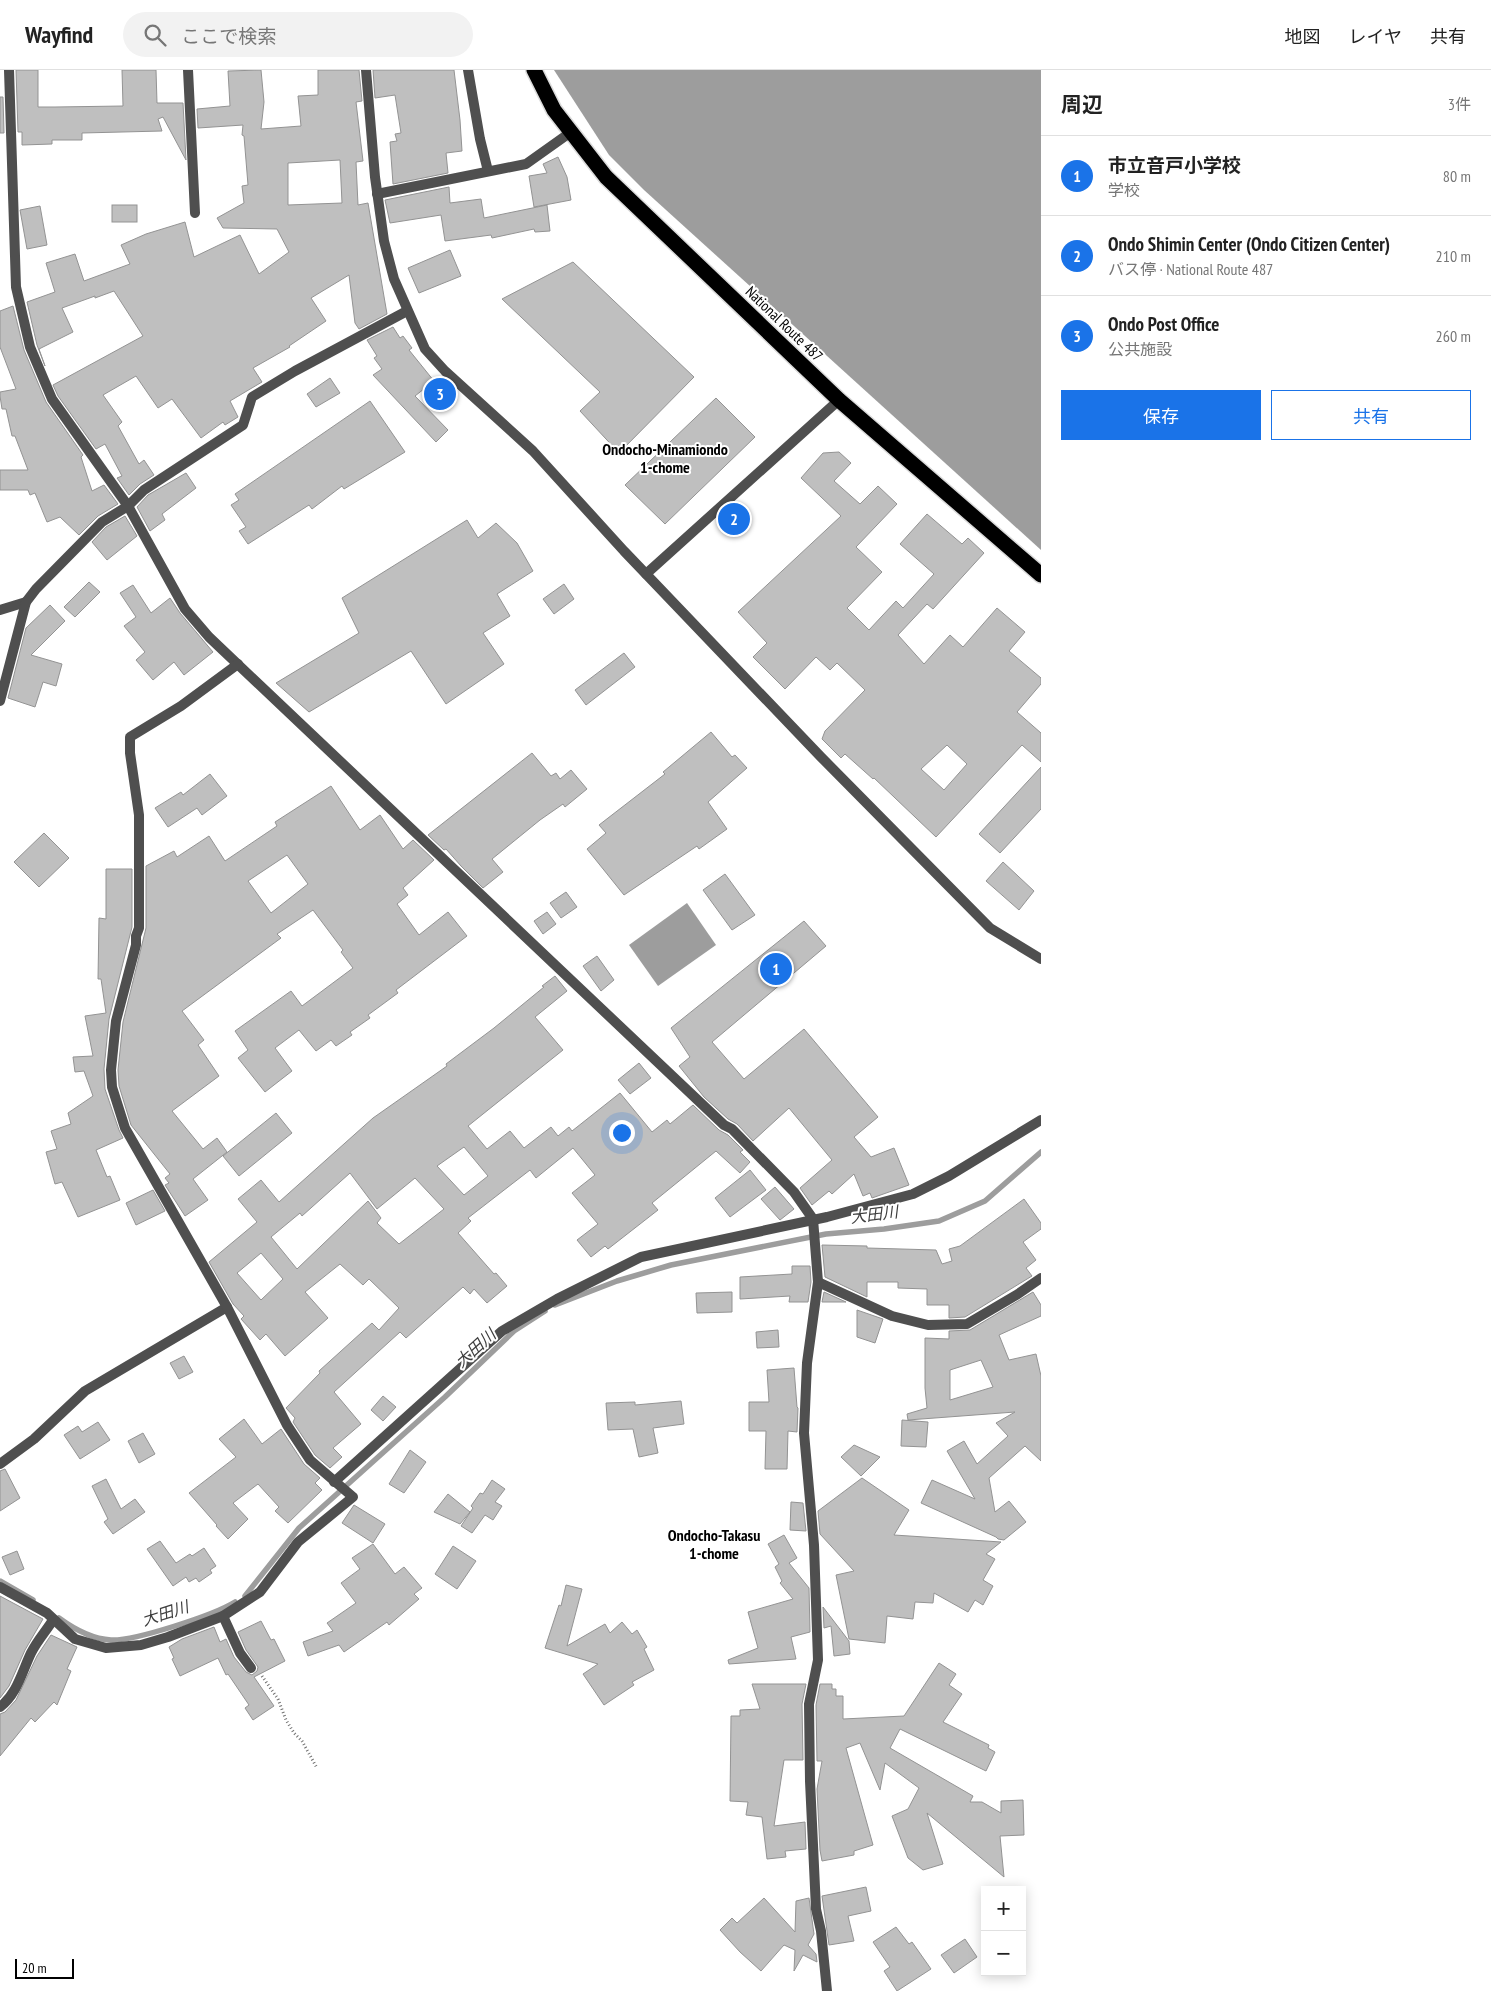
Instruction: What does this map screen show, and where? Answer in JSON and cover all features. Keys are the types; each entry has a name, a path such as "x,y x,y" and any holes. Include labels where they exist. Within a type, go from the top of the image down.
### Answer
{"highway":[{"name":"National Route 487","path":"534,70 554,110 606,177 839,400 1041,575"}],"street":[{"path":"9,70 16,286 30,347 52,400 128,506 185,609 209,637 724,1125 732,1129 794,1192 813,1219 818,1282 807,1363 804,1433 814,1545 818,1660 809,1704 810,1781 816,1910 821,1931 827,1991"},
{"path":"188,70 195,213"},
{"path":"366,70 377,194 384,241 394,279 407,312 426,349 445,371 533,451 646,574 821,757 990,928 1041,959"},
{"path":"468,70 480,139 488,171"},
{"path":"377,194 526,164 571,132"},
{"path":"0,702 26,602 36,589 102,522 128,506 144,490 243,425 252,396 407,312"},
{"path":"646,574 839,400"},
{"path":"0,610 26,602"},
{"path":"0,1587 47,1613 75,1639 106,1648 141,1645 223,1616 260,1592 298,1542 353,1497 310,1460 287,1425 226,1307 125,1128 112,1087 111,1070 116,1021 139,928 139,815 130,753 130,737 181,706 238,664"},
{"path":"334,1482 502,1331 557,1299 641,1256 828,1217 913,1194 949,1176 1041,1120"},
{"path":"818,1282 892,1316 928,1325 967,1324 1041,1278"},
{"path":"0,1464 34,1439 84,1392 226,1307"},
{"path":"223,1616 240,1653 251,1668"},
{"path":"0,1707 8,1702 18,1686 32,1651 53,1620"}],"path":[{"path":"251,1668 262,1676 278,1698 286,1720 294,1734 302,1741 317,1768"}],"shaded area":[{"path":"554,70 1041,70 1041,550 644,190 609,155"},
{"path":"687,903 716,945 658,986 629,945"}],"building":[{"path":"16,70 38,70 38,107 55,107 123,106 122,70 156,70 157,103 183,103 186,160 163,117 158,119 162,131 82,133 82,140 52,140 52,144 22,145 22,132 18,132"},
{"path":"261,70 264,102 261,129 301,126 298,96 318,95 318,70 359,70 362,101 356,102 363,161 356,162 358,205 368,203 387,314 359,329 355,323 349,275 311,298 326,321 290,347 253,368 262,382 230,401 238,417 225,425 223,422 201,438 172,399 158,408 136,376 103,395 122,422 118,426 139,464 144,460 154,475 140,484 129,495 117,478 122,476 105,444 96,449 58,396 53,385 143,336 114,291 95,298 95,296 62,308 73,332 39,349 45,366 37,345 27,302 55,292 46,263 75,254 84,281 130,264 121,245 146,234 185,222 194,257 240,235 259,274 289,252 277,229 223,228 217,218 244,203 242,186 248,185 244,136 242,135 243,125 198,128 197,109 230,106 228,71","holes":["340,160 342,203 288,205 288,163"]},
{"path":"373,70 454,70 462,151 446,153 448,173 393,184 390,142 397,141 395,134 401,133 395,95 375,98"},
{"path":"0,97 3,97 4,133 0,133"},
{"path":"558,157 567,177 571,200 534,207 529,176 547,173 543,164"},
{"path":"449,187 450,203 481,199 484,218 547,205 550,231 535,232 534,229 492,238 491,235 445,241 441,215 390,223 385,200"},
{"path":"112,205 137,205 137,222 112,222"},
{"path":"40,206 47,245 27,249 20,210"},
{"path":"450,250 461,276 419,293 408,268"},
{"path":"573,262 694,377 619,453 580,411 600,392 502,299"},
{"path":"13,306 24,350 46,402 83,455 81,457 92,491 104,485 118,504 98,516 79,535 60,517 47,522 35,493 30,495 28,490 0,490 0,470 28,470 15,436 12,436 6,409 2,409 0,396 0,392 16,389 0,347 0,311"},
{"path":"393,327 400,338 403,336 412,348 409,350 434,381 415,396 448,430 436,442 373,375 382,369 374,358 377,356 367,340"},
{"path":"330,378 340,393 316,407 307,394"},
{"path":"716,398 755,437 665,524 625,485"},
{"path":"370,401 405,452 344,489 342,486 312,509 309,505 248,544 239,531 246,527 231,505 239,500 235,494"},
{"path":"839,452 851,463 834,481 860,504 878,486 897,504 856,547 882,572 847,608 869,630 896,601 903,608 934,574 900,544 927,514 962,544 968,538 984,553 933,609 927,604 898,635 924,664 950,635 963,647 997,608 1025,632 1009,651 1041,678 1041,684 1017,712 1041,733 1041,762 1022,745 936,837 874,778 845,754 841,758 822,739 825,731 865,690 837,663 830,670 816,657 785,689 753,657 767,643 738,612 841,516 801,478 823,453","holes":["947,745 967,764 944,790 921,769"]},
{"path":"186,473 196,488 162,514 165,520 150,531 137,507 148,495"},
{"path":"125,516 137,536 107,560 92,542 106,527"},
{"path":"467,520 478,538 496,523 517,543 533,571 497,594 510,616 483,633 504,664 446,704 411,651 309,712 276,683 359,633 342,598"},
{"path":"89,582 100,592 75,617 64,607"},
{"path":"564,584 574,599 554,614 543,599"},
{"path":"133,585 151,613 170,598 180,613 213,652 184,675 174,662 153,680 136,660 145,652 124,626 136,617 120,593"},
{"path":"50,605 65,621 31,655 62,664 56,686 43,682 35,707 8,698 26,628"},
{"path":"624,653 635,667 586,705 575,690"},
{"path":"711,732 732,757 735,755 747,768 708,802 727,829 699,849 697,846 624,895 587,849 606,833 599,825 665,774 663,772"},
{"path":"532,753 551,776 556,773 560,779 571,770 587,789 565,807 563,804 540,820 492,859 503,872 483,888 446,849 444,850 428,835"},
{"path":"1041,767 1041,809 1000,853 979,834"},
{"path":"210,774 227,796 202,815 197,808 168,827 155,808 181,792 183,795"},
{"path":"331,786 360,830 380,815 403,849 413,840 434,860 403,888 408,895 397,904 419,935 448,912 467,936 396,990 398,993 368,1015 370,1018 350,1032 352,1035 336,1046 331,1040 316,1051 299,1030 275,1048 292,1071 265,1092 238,1058 248,1050 235,1031 291,991 302,1006 353,968 341,952 343,950 313,910 277,934 281,938 182,1011 204,1040 198,1045 219,1076 172,1111 203,1149 217,1138 227,1152 193,1179 208,1200 185,1216 165,1185 169,1183 165,1178 170,1174 131,1125 119,1086 118,1070 123,1022 146,928 146,866 174,851 177,857 209,836 225,861 277,826 275,822","holes":["287,855 308,884 271,913 248,881"]},
{"path":"44,833 69,858 39,887 14,862"},
{"path":"1003,862 1034,891 1019,910 986,881"},
{"path":"106,869 132,869 132,927 109,1019 104,1069 105,1089 123,1138 96,1150 107,1177 110,1176 120,1200 78,1217 62,1182 55,1184 46,1152 57,1149 51,1131 71,1124 68,1113 93,1096 84,1071 75,1072 73,1057 93,1056 85,1016 106,1013 101,979 98,979 99,918 106,919"},
{"path":"725,874 755,915 732,930 703,890"},
{"path":"566,892 577,907 561,918 550,903"},
{"path":"547,912 556,924 543,934 534,921"},
{"path":"804,921 826,946 712,1042 744,1079 804,1029 878,1117 854,1137 871,1157 894,1148 909,1185 872,1198 870,1193 863,1196 854,1174 832,1194 829,1191 812,1205 800,1188 832,1160 789,1108 753,1141 737,1124 728,1119 704,1097 679,1066 690,1057 671,1028"},
{"path":"597,956 614,980 601,991 583,966"},
{"path":"555,976 567,991 535,1017 563,1050 468,1126 487,1149 510,1131 524,1148 551,1127 558,1136 569,1127 572,1131 620,1093 652,1132 667,1120 670,1124 693,1105 743,1150 740,1152 750,1162 740,1173 716,1151 652,1203 658,1210 608,1249 605,1246 591,1257 577,1240 598,1224 572,1193 595,1175 573,1148 536,1178 530,1170 468,1218 471,1221 458,1233 507,1286 487,1303 474,1289 470,1294 463,1287 406,1338 400,1332 334,1392 361,1424 333,1448 342,1457 330,1468 315,1455 293,1422 295,1418 286,1408 320,1373 319,1371 372,1323 379,1330 399,1308 369,1279 363,1285 340,1264 305,1292 328,1318 285,1356 266,1334 260,1340 241,1319 244,1316 233,1304 209,1262 257,1222 238,1199 261,1180 279,1202 373,1118 447,1066 446,1064 544,987 542,986","holes":["464,1147 488,1176 464,1195 437,1166","350,1173 377,1209 415,1178 444,1209 399,1244 377,1223 381,1218 368,1201 297,1269 271,1237 300,1213 302,1216","261,1253 283,1279 261,1300 237,1273"]},
{"path":"639,1063 651,1078 630,1094 618,1080"},
{"path":"276,1113 292,1133 239,1176 223,1156"},
{"path":"750,1170 766,1190 730,1217 715,1198"},
{"path":"775,1187 794,1209 780,1220 761,1199"},
{"path":"153,1190 165,1211 136,1225 126,1203"},
{"path":"1024,1199 1041,1223 1041,1229 1023,1242 1036,1260 1026,1268 1032,1276 965,1317 949,1318 949,1305 927,1305 927,1289 898,1288 898,1282 867,1282 867,1297 825,1277 822,1245 936,1250 942,1264 952,1261 949,1249 960,1246"},
{"path":"792,1266 810,1266 811,1282 808,1302 789,1302 790,1296 740,1299 740,1277 792,1274"},
{"path":"732,1292 732,1312 697,1313 696,1293"},
{"path":"824,1292 846,1302 822,1302"},
{"path":"1033,1292 1041,1305 1041,1316 999,1335 1009,1360 1036,1354 1041,1376 1041,1461 1025,1446 989,1478 995,1512 1009,1501 1026,1522 1004,1540 998,1539 921,1503 932,1480 975,1499 947,1451 964,1441 977,1464 1008,1436 996,1423 1015,1412 908,1420 907,1414 927,1408 925,1338 949,1339 949,1331 970,1330","holes":["981,1360 993,1387 950,1400 950,1370"]},
{"path":"857,1310 883,1319 875,1343 857,1337"},
{"path":"778,1330 779,1347 757,1348 756,1332"},
{"path":"184,1356 193,1372 179,1379 170,1363"},
{"path":"794,1368 798,1408 797,1432 788,1431 787,1469 765,1469 766,1431 749,1431 749,1402 769,1402 767,1370"},
{"path":"383,1396 396,1407 383,1421 371,1410"},
{"path":"681,1401 684,1424 653,1428 658,1453 639,1457 633,1429 608,1430 606,1403 635,1402 635,1405"},
{"path":"244,1419 262,1444 281,1429 304,1464 320,1478 315,1483 322,1490 288,1523 275,1511 279,1507 258,1484 233,1503 248,1519 228,1539 189,1493 236,1457 219,1439"},
{"path":"902,1420 928,1422 926,1447 901,1446"},
{"path":"98,1422 110,1440 80,1459 64,1435 78,1426 82,1432"},
{"path":"143,1433 155,1454 139,1463 128,1441"},
{"path":"854,1445 880,1457 861,1476 841,1457"},
{"path":"410,1450 426,1462 404,1493 389,1484"},
{"path":"5,1469 20,1498 0,1511 0,1471"},
{"path":"862,1478 909,1510 894,1535 1001,1542 986,1554 995,1559 983,1580 993,1586 983,1605 975,1600 968,1612 934,1593 933,1603 915,1602 913,1619 887,1616 885,1643 849,1639 836,1575 854,1571 820,1534 818,1511"},
{"path":"106,1479 121,1509 135,1499 145,1512 113,1534 104,1522 108,1519 92,1486"},
{"path":"492,1480 505,1489 495,1502 502,1506 493,1520 485,1515 472,1533 461,1526 473,1508 471,1506 480,1493 483,1494"},
{"path":"448,1494 470,1512 460,1524 434,1512"},
{"path":"791,1502 803,1503 806,1531 790,1530"},
{"path":"354,1505 385,1524 373,1543 342,1523"},
{"path":"784,1535 797,1558 789,1563 809,1588 810,1632 791,1637 796,1659 729,1664 728,1660 758,1648 748,1612 793,1599 780,1583 782,1581 775,1567 779,1564 768,1544"},
{"path":"160,1541 176,1563 204,1548 216,1566 210,1570 212,1573 199,1582 196,1578 189,1582 186,1577 173,1586 147,1549"},
{"path":"373,1544 395,1574 404,1567 422,1588 414,1594 419,1599 389,1625 387,1622 344,1652 339,1645 308,1656 303,1642 333,1631 327,1623 356,1603 341,1583 360,1569 352,1558"},
{"path":"453,1546 476,1561 457,1589 435,1574"},
{"path":"17,1551 24,1569 10,1575 2,1557"},
{"path":"566,1585 582,1589 567,1646 605,1624 610,1633 622,1622 632,1634 637,1630 647,1647 644,1649 654,1670 632,1682 634,1685 604,1705 583,1674 598,1664 545,1648 559,1605 561,1606"},
{"path":"0,1596 43,1619 25,1650 9,1686 0,1698"},
{"path":"823,1607 849,1641 850,1654 834,1656 831,1626 824,1628"},
{"path":"261,1621 271,1640 274,1639 285,1661 254,1677 274,1706 253,1720 245,1708 249,1705 228,1674 226,1675 218,1658 180,1676 169,1647 182,1639 214,1627 220,1642 226,1639 234,1657 246,1672 252,1675 257,1671 258,1667 246,1650 238,1632"},
{"path":"51,1635 77,1647 67,1669 71,1671 57,1705 54,1702 35,1722 31,1718 0,1756 0,1714 5,1712 16,1700 37,1656"},
{"path":"939,1663 956,1674 949,1685 962,1694 943,1722 989,1745 988,1748 995,1752 986,1771 900,1729 890,1748 973,1796 970,1802 982,1802 1001,1813 1001,1801 1023,1800 1024,1835 1000,1836 1004,1877 927,1813 943,1864 923,1870 908,1858 892,1816 908,1809 919,1788 885,1763 880,1790 860,1743 846,1748 873,1845 854,1851 854,1855 822,1861 817,1789 822,1761 817,1761 816,1705 820,1684 832,1684 832,1689 836,1689 836,1696 843,1696 843,1719 904,1716"},
{"path":"752,1684 806,1684 802,1704 803,1760 784,1760 774,1826 805,1822 806,1849 785,1851 786,1857 767,1859 762,1817 746,1815 748,1802 730,1801 731,1716 740,1716 740,1710 760,1709"},
{"path":"866,1887 871,1911 848,1916 854,1941 829,1945 822,1896"},
{"path":"764,1898 795,1932 796,1901 809,1898 814,1934 808,1945 816,1954 817,1962 803,1955 794,1971 795,1950 784,1945 761,1971 720,1930 732,1918 737,1923"},
{"path":"896,1927 909,1944 912,1942 931,1969 897,1991 884,1971 890,1967 873,1942"},
{"path":"965,1939 977,1957 954,1973 941,1955"}],"waterway":[{"name":"大田川","path":"555,1305 617,1281 671,1265 826,1234 884,1229 939,1221 985,1201 1041,1152"},
{"name":"大田川","path":"245,1596 299,1528 445,1397 514,1331 545,1311"},
{"name":"大田川","path":"0,1581 33,1600"},
{"name":"大田川","path":"59,1618 90,1636 111,1640 155,1632 210,1614 235,1602"}],"place":[{"name":"Ondo Post Office","path":"440,394"},
{"name":"Ondo Shimin Center (Ondo Citizen Center)","path":"734,519"},
{"name":"市立音戸小学校","path":"776,969"}],"district":[{"name":"Ondocho-Minamiondo 1-chome","path":"665,458"},
{"name":"Ondocho-Takasu 1-chome","path":"714,1544"}]}
